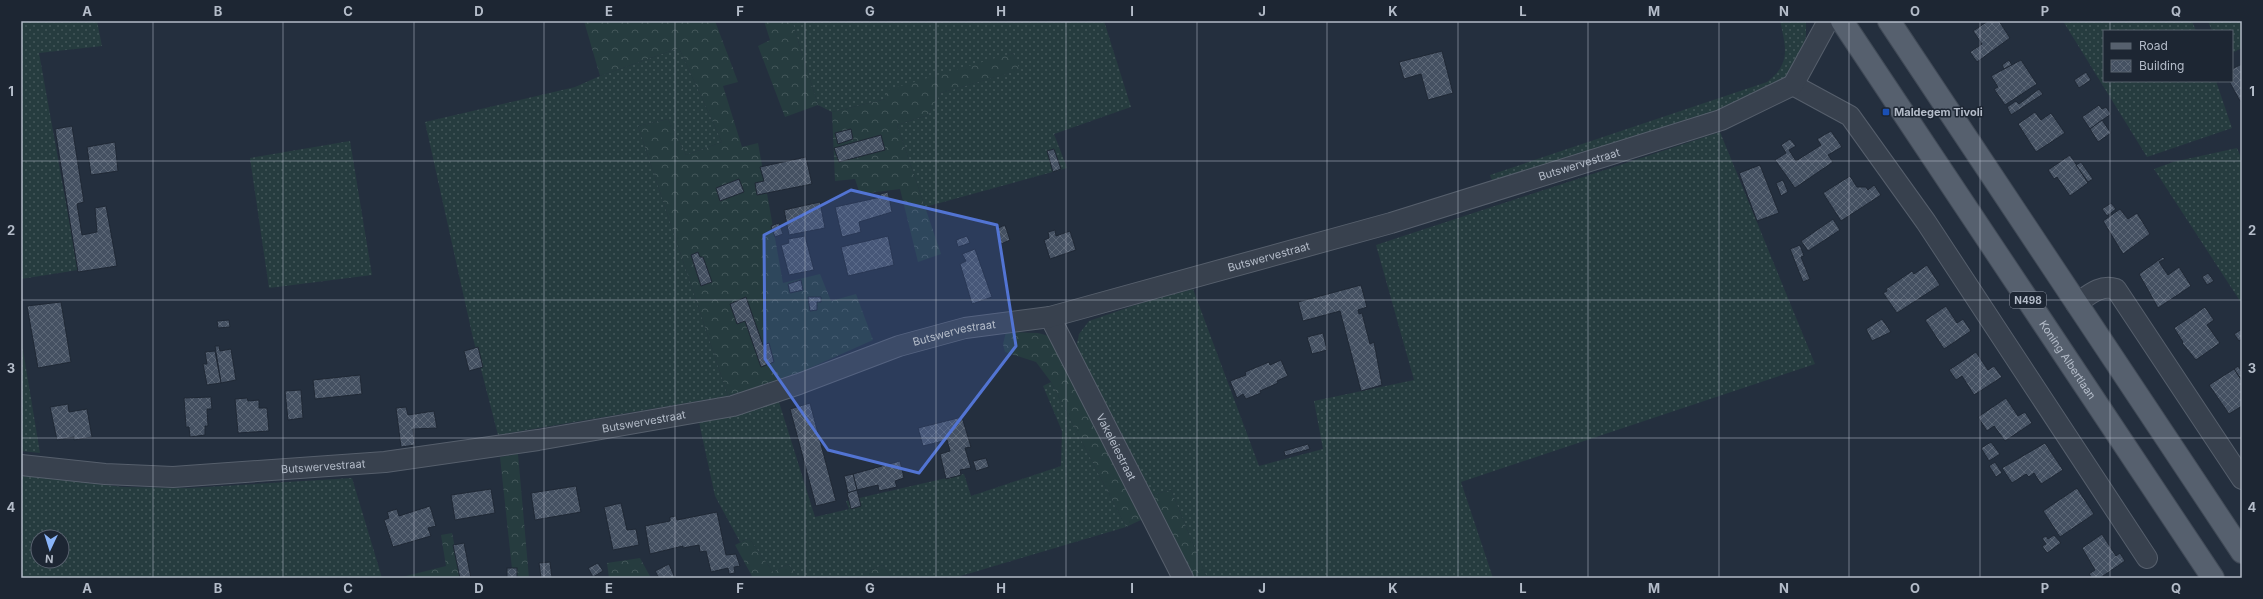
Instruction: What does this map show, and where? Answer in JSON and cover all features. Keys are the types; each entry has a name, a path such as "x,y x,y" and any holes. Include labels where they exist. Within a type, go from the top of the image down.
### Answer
{"main road":[{"name":"Koning Albertlaan","path":"1842,21 2213,578"},
{"path":"1889,21 2242,552"}],"street":[{"path":"1828,21 1793,85 1850,116 1926,222 2146,558"},
{"name":"Butswervestraat","path":"21,465 105,474 172,477 385,462 531,441 732,406 799,384 899,346 965,328 1050,317 1398,221 1721,120 1793,85"},
{"path":"2076,304 2098,289 2108,287 2116,289 2242,479"},
{"name":"Vakeleiestraat","path":"1050,317 1182,578"}],"highlighted area":[{"path":"851,190 997,225 1016,346 919,473 828,450 765,359 764,235"}],"green space":[{"path":"21,21 97,21 102,46 39,53 78,270 21,279"},
{"path":"584,21 715,21 738,82 723,86 742,147 758,143 783,283 820,274 831,301 856,294 873,340 801,372 728,396 638,126 668,119 686,155 722,142 679,48 600,76"},
{"path":"764,21 792,21 818,105 785,117 758,46 770,40"},
{"path":"792,21 1104,21 1131,107 1054,134 1067,168 925,207 897,125 928,115 941,93 1019,70 1013,53 886,99 832,112 818,105"},
{"path":"1780,21 1806,21 1806,36 1801,54 1782,81 1719,112 1493,183 1490,175 1767,82 1780,69 1785,54 1784,39"},
{"path":"2063,21 2192,21 2196,30 2103,30 2103,82 2216,82 2232,128 2147,157"},
{"path":"2208,21 2242,21 2242,48 2233,52 2233,30 2212,30"},
{"path":"679,48 722,142 686,155 668,119 638,126 728,396 498,435 473,338 425,122 575,87 600,76"},
{"path":"1013,53 1020,70 941,93 928,115 897,125 941,254 918,262 900,189 860,194 855,179 835,181 832,112 886,99 887,90"},
{"path":"1720,132 1815,364 1461,482 1493,578 1207,578 1171,490 1152,495 1082,361 1077,344 1079,334 1089,321 1141,303 1193,289 1259,466 1323,449 1314,401 1414,380 1376,245"},
{"path":"350,141 372,275 269,288 250,158"},
{"path":"2237,148 2242,160 2242,304 2154,169 2173,162"},
{"path":"1006,332 1038,333 1049,336 1119,432 1152,495 1171,490 1207,578 1188,578 1158,512 1126,527 1051,382 1036,362 1005,352 1003,344"},
{"path":"21,338 40,453 21,451"},
{"path":"1051,382 1126,527 954,578 891,578 883,565 863,573 865,578 799,578 788,564 773,572 749,538 740,542 715,496 699,422 779,402 815,517 849,509 846,501 964,474 971,496 1061,466 1062,431 1043,386"},
{"path":"518,454 529,578 513,578 500,457"},
{"path":"21,475 123,487 190,488 352,478 382,578 21,578"},
{"path":"452,533 461,578 398,578 446,566 441,535"},
{"path":"749,538 773,572 788,564 799,578 753,578 735,545"},
{"path":"640,558 651,578 609,578 607,563"},
{"path":"883,565 891,578 865,578 863,573"}],"building":[{"path":"1988,21 1999,21 2010,38 1977,62 1970,52 1982,44 1973,31"},
{"path":"1442,51 1453,93 1428,100 1421,74 1404,79 1399,62"},
{"path":"2009,60 2012,65 2004,69 2002,65"},
{"path":"2021,60 2037,84 2005,105 1994,89 1998,87 1991,76"},
{"path":"2242,64 2242,101 2240,101 2230,82 2233,82 2233,68"},
{"path":"2086,72 2091,80 2079,88 2074,80"},
{"path":"2039,89 2043,94 2011,115 2007,107 2016,101 2019,104"},
{"path":"2099,105 2102,109 2106,107 2111,114 2090,129 2082,117"},
{"path":"2035,112 2041,120 2051,113 2065,133 2036,152 2018,124"},
{"path":"2102,120 2111,133 2098,142 2090,129"},
{"path":"72,126 84,202 77,204 82,235 97,232 95,208 106,206 117,266 78,272 55,129"},
{"path":"851,129 853,139 838,144 835,133"},
{"path":"1831,131 1842,147 1828,155 1833,162 1795,188 1775,160 1786,153 1781,145 1790,139 1796,146 1789,150 1796,161 1821,145 1817,139"},
{"path":"881,135 885,150 839,162 834,148"},
{"path":"115,142 118,171 91,175 87,147"},
{"path":"1054,149 1061,169 1053,172 1047,151"},
{"path":"2070,155 2088,183 2070,196 2057,177 2054,179 2048,170"},
{"path":"806,157 812,184 757,195 755,183 764,181 760,167"},
{"path":"2081,162 2093,179 2088,182 2076,165"},
{"path":"1760,165 1779,213 1757,221 1739,173"},
{"path":"1850,176 1857,187 1866,187 1868,190 1874,185 1881,195 1841,221 1823,193"},
{"path":"739,179 744,192 720,201 716,188"},
{"path":"1783,180 1788,192 1781,196 1776,183"},
{"path":"888,192 892,212 859,222 861,232 842,237 835,207 881,197 880,194"},
{"path":"820,202 825,228 789,235 784,210"},
{"path":"2111,203 2116,209 2107,216 2102,209"},
{"path":"2120,209 2128,219 2137,213 2150,234 2123,254 2103,221"},
{"path":"1833,219 1840,230 1808,251 1801,241"},
{"path":"779,223 783,234 775,237 771,226"},
{"path":"1005,225 1010,240 1001,244 996,229"},
{"path":"1055,230 1056,236 1070,231 1076,250 1050,259 1044,240 1049,238 1048,232"},
{"path":"805,236 814,270 789,275 781,245 789,243 788,239"},
{"path":"888,236 894,265 848,276 841,247"},
{"path":"967,236 970,243 958,247 956,240"},
{"path":"1800,245 1804,256 1801,257 1810,279 1803,282 1790,249"},
{"path":"975,249 992,297 972,304 960,264 966,261 962,254"},
{"path":"698,252 700,257 703,257 712,282 701,286 691,255"},
{"path":"2163,257 2165,259 2159,262 2168,275 2179,267 2191,286 2158,308 2139,274"},
{"path":"1927,265 1940,285 1897,313 1883,293 1887,291 1886,289 1912,271 1914,274"},
{"path":"2208,273 2214,281 2207,285 2202,277"},
{"path":"801,280 803,290 790,293 788,284"},
{"path":"1361,285 1367,307 1358,310 1359,314 1362,313 1370,344 1374,342 1382,385 1361,391 1340,311 1303,321 1298,302"},
{"path":"746,297 763,345 769,343 774,362 761,367 745,321 737,324 730,304"},
{"path":"808,297 821,297 821,302 817,302 817,310 810,311"},
{"path":"61,302 71,362 38,368 27,306"},
{"path":"1946,306 1957,323 1963,319 1971,331 1944,349 1925,320"},
{"path":"2205,307 2214,320 2207,325 2220,343 2196,360 2182,343 2183,342 2174,328"},
{"path":"1882,319 1891,332 1872,341 1866,329"},
{"path":"229,320 230,327 218,328 217,321"},
{"path":"2242,329 2242,339 2239,341 2234,334"},
{"path":"1323,333 1327,350 1312,354 1307,337"},
{"path":"215,346 219,346 220,351 231,349 236,380 221,383"},
{"path":"478,347 483,367 469,371 464,351"},
{"path":"215,351 221,383 207,385 203,364 207,364 205,352"},
{"path":"1976,352 1988,370 1994,366 2002,377 1974,395 1962,376 1956,380 1949,370"},
{"path":"1281,360 1288,376 1277,381 1278,383 1260,391 1261,393 1246,399 1243,394 1237,398 1230,381 1246,375 1245,372 1269,362 1270,365"},
{"path":"2238,366 2242,372 2241,379 2234,369"},
{"path":"2234,369 2242,381 2242,406 2229,414 2209,385"},
{"path":"360,375 362,394 315,399 313,380"},
{"path":"301,390 303,418 288,420 285,391"},
{"path":"211,397 212,409 207,409 208,426 205,426 205,435 190,437 189,427 186,427 184,398"},
{"path":"247,398 248,401 259,400 259,408 267,408 269,431 238,433 235,399"},
{"path":"2006,398 2018,416 2025,412 2032,423 2005,441 1994,426 1987,431 1978,417"},
{"path":"810,403 836,501 816,506 790,409"},
{"path":"68,404 69,412 87,409 92,437 74,440 74,437 57,440 50,407"},
{"path":"406,407 408,415 434,411 437,428 413,429 415,445 401,447 396,408"},
{"path":"962,417 971,447 965,448 971,468 960,470 961,475 946,479 940,454 950,451 947,440 923,446 918,428"},
{"path":"1991,442 2000,454 1989,461 1981,448"},
{"path":"2045,443 2063,470 2041,484 2034,473 2029,477 2026,474 2012,483 2002,468"},
{"path":"1308,444 1310,449 1285,456 1284,451"},
{"path":"986,458 989,467 976,471 973,461"},
{"path":"900,461 904,478 895,481 897,487 879,491 878,485 857,490 853,474"},
{"path":"1995,462 2002,473 1996,477 1989,466"},
{"path":"853,474 857,490 848,493 844,476"},
{"path":"576,486 581,512 535,520 531,493"},
{"path":"2077,488 2094,514 2060,537 2043,511"},
{"path":"491,489 495,513 455,520 451,495"},
{"path":"857,490 861,506 851,509 847,493"},
{"path":"621,503 627,530 636,529 639,545 613,550 604,507"},
{"path":"430,506 436,526 428,528 431,536 393,547 384,520 389,518 387,512 397,509 399,516"},
{"path":"717,512 726,555 736,554 740,566 734,567 735,573 729,574 728,568 711,572 706,551 700,552 699,545 683,548 683,546 650,554 645,526 670,521 670,517 676,516 677,520"},
{"path":"2102,534 2116,556 2120,553 2125,561 2100,578 2092,578 2089,574 2095,570 2082,548"},
{"path":"2054,535 2061,543 2047,553 2042,546 2046,544 2042,538 2046,536 2048,539"},
{"path":"464,543 471,578 460,578 453,545"},
{"path":"550,562 552,578 541,578 539,563"},
{"path":"598,563 603,571 593,577 588,568"},
{"path":"669,564 675,578 659,578 655,571"},
{"path":"507,568 517,568 517,578 507,578"}],"place":[{"name":"Maldegem Tivoli","path":"1886,112"}]}
